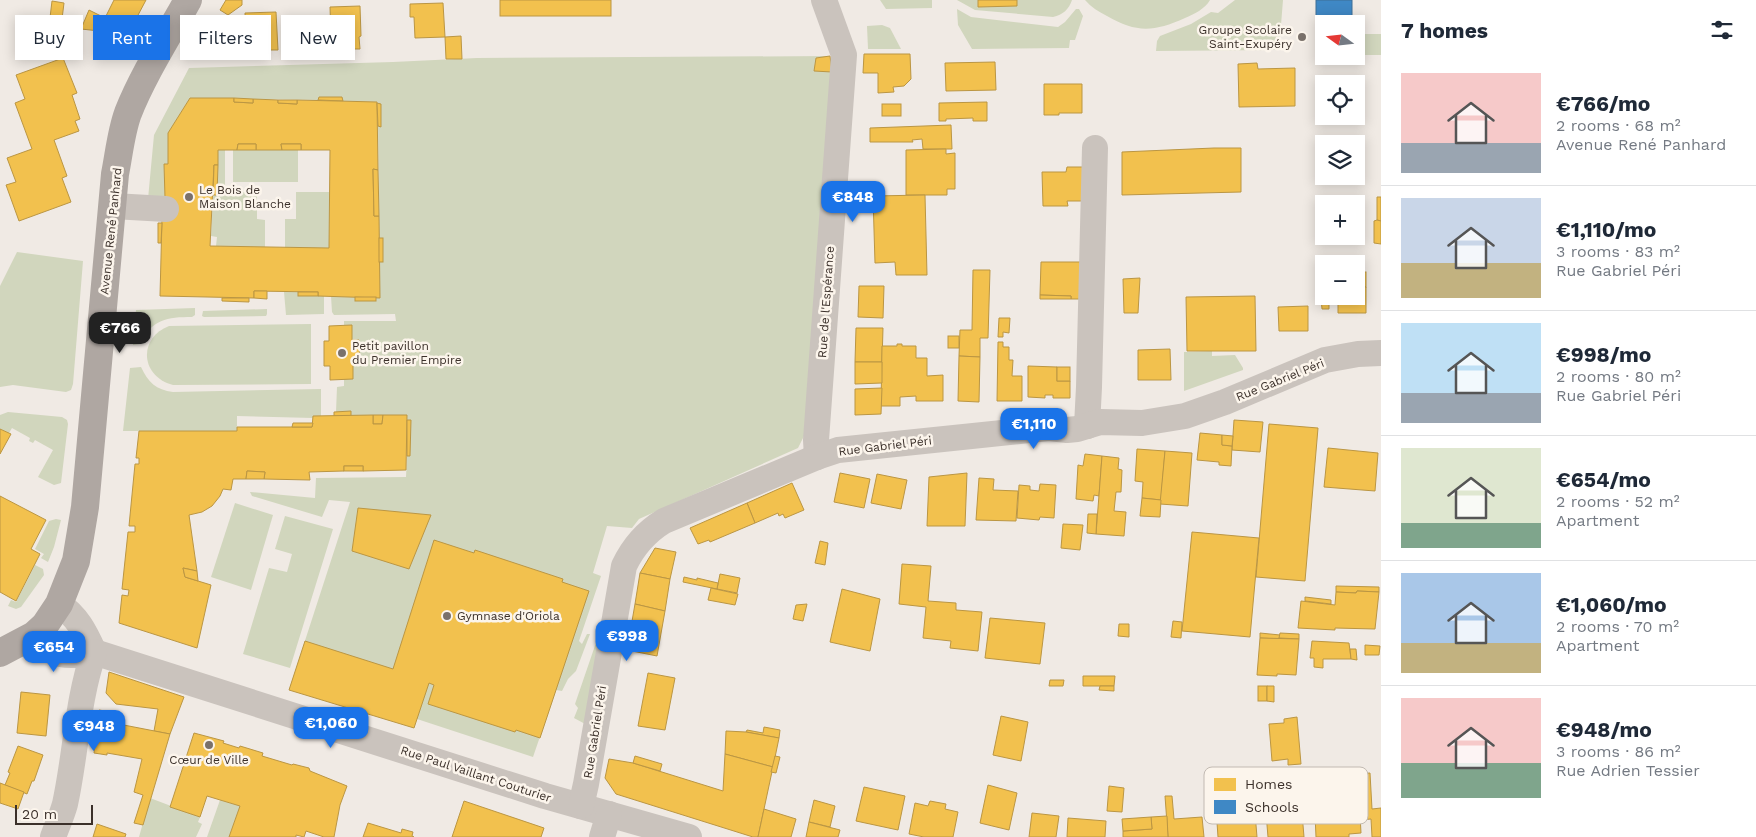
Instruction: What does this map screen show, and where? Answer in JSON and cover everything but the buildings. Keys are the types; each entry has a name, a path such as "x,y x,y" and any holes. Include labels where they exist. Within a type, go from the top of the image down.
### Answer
{"main road":[{"name":"Avenue René Panhard","path":"0,653 34,635 45,624 59,604 76,560 85,506 93,400 115,174 121,139 128,114 188,0"}],"street":[{"name":"Rue de l'Espérance","path":"817,457 816,440 844,55 824,0"},
{"path":"1087,426 1090,387 1095,148"},
{"path":"113,206 166,209"},
{"name":"Rue Gabriel Péri","path":"581,806 621,576 633,550 650,530 664,521 817,457 847,448 1049,428 1067,430 1106,422 1150,422 1185,416 1225,402 1325,360 1358,354 1381,353"},
{"path":"53,837 64,807 77,721 88,669 94,652 79,622 67,609 59,604"},
{"name":"Rue Paul Vaillant Couturier","path":"34,635 44,647 59,652 76,656 94,652 581,806 606,825 689,837"}],"green space":[{"path":"880,0 932,0 932,8 886,9"},
{"path":"957,0 978,0 979,7 1017,6 1017,0 1072,0 1065,11 1053,17 975,10"},
{"path":"1085,0 1210,0 1196,13 1174,23 1145,29 1117,22 1098,11"},
{"path":"1235,0 1283,0 1279,50 1156,51 1157,41 1160,36 1191,24 1211,12 1218,13"},
{"path":"957,9 971,17 1058,27 1076,9 1079,9 1083,16 1075,40 1070,40 1069,48 972,49 958,25"},
{"path":"882,25 890,28 901,49 868,49 867,26"},
{"path":"1365,34 1381,34 1381,55 1365,55"},
{"path":"830,56 832,72 804,436 798,448 639,519 632,528 607,526 593,573 601,576 579,641 582,644 587,634 590,634 576,671 568,679 562,691 556,690 533,757 417,719 289,690 350,502 329,500 322,517 252,496 250,492 315,498 316,478 406,477 407,456 410,455 410,420 351,416 351,412 336,412 337,387 344,386 344,379 353,379 353,365 360,364 359,340 352,340 352,326 344,325 344,321 396,321 395,314 334,315 332,312 331,296 355,297 355,301 376,301 379,262 383,261 383,238 379,238 378,126 381,126 381,104 377,102 343,101 342,97 319,97 318,100 190,98 168,133 168,164 164,164 165,198 148,199 154,135 189,68 477,58"},
{"path":"218,150 225,150 225,192 257,192 257,219 265,220 265,247 216,246 217,237 211,236 213,195 217,195"},
{"path":"233,150 298,150 298,182 233,182"},
{"path":"296,192 329,192 329,248 285,248 285,219 296,219"},
{"path":"17,252 83,261 73,384 71,390 66,392 13,385 0,387 0,286"},
{"path":"284,292 298,292 298,296 324,296 324,314 286,315"},
{"path":"195,308 195,315 192,317 168,319 155,324 140,344 133,345 136,310"},
{"path":"267,309 266,316 202,316 203,311"},
{"path":"311,324 311,384 173,385 154,374 149,366 148,348 152,339 169,326"},
{"path":"1212,351 1212,356 1235,355 1243,370 1184,391 1184,352"},
{"path":"141,367 153,384 173,392 321,389 321,416 313,416 313,418 237,416 237,431 123,431 130,368"},
{"path":"8,412 62,417 67,420 61,483 54,485 38,477 53,450 35,440 33,443 29,441 30,438 12,428 9,433 0,429 0,415"},
{"path":"235,503 273,515 251,590 211,577"},
{"path":"285,516 333,529 290,668 243,654 269,568 287,572 292,554 275,549"},
{"path":"61,520 48,562 41,558 44,554 35,549 49,521"},
{"path":"35,565 43,569 44,575 21,607 16,609 8,606 11,600 16,602"},
{"path":"600,631 587,725 574,718 578,708 575,704"},
{"path":"150,798 200,817 198,822 202,824 196,837 139,837"},
{"path":"220,800 240,806 229,837 207,837"}],"place":[{"name":"Groupe Scolaire Saint-Exupéry","path":"1302,37"},
{"name":"Le Bois de Maison Blanche","path":"189,197"},
{"name":"Petit pavillon du Premier Empire","path":"342,353"},
{"name":"Gymnase d'Oriola","path":"447,616"},
{"name":"Cœur de Ville","path":"209,745"}]}
